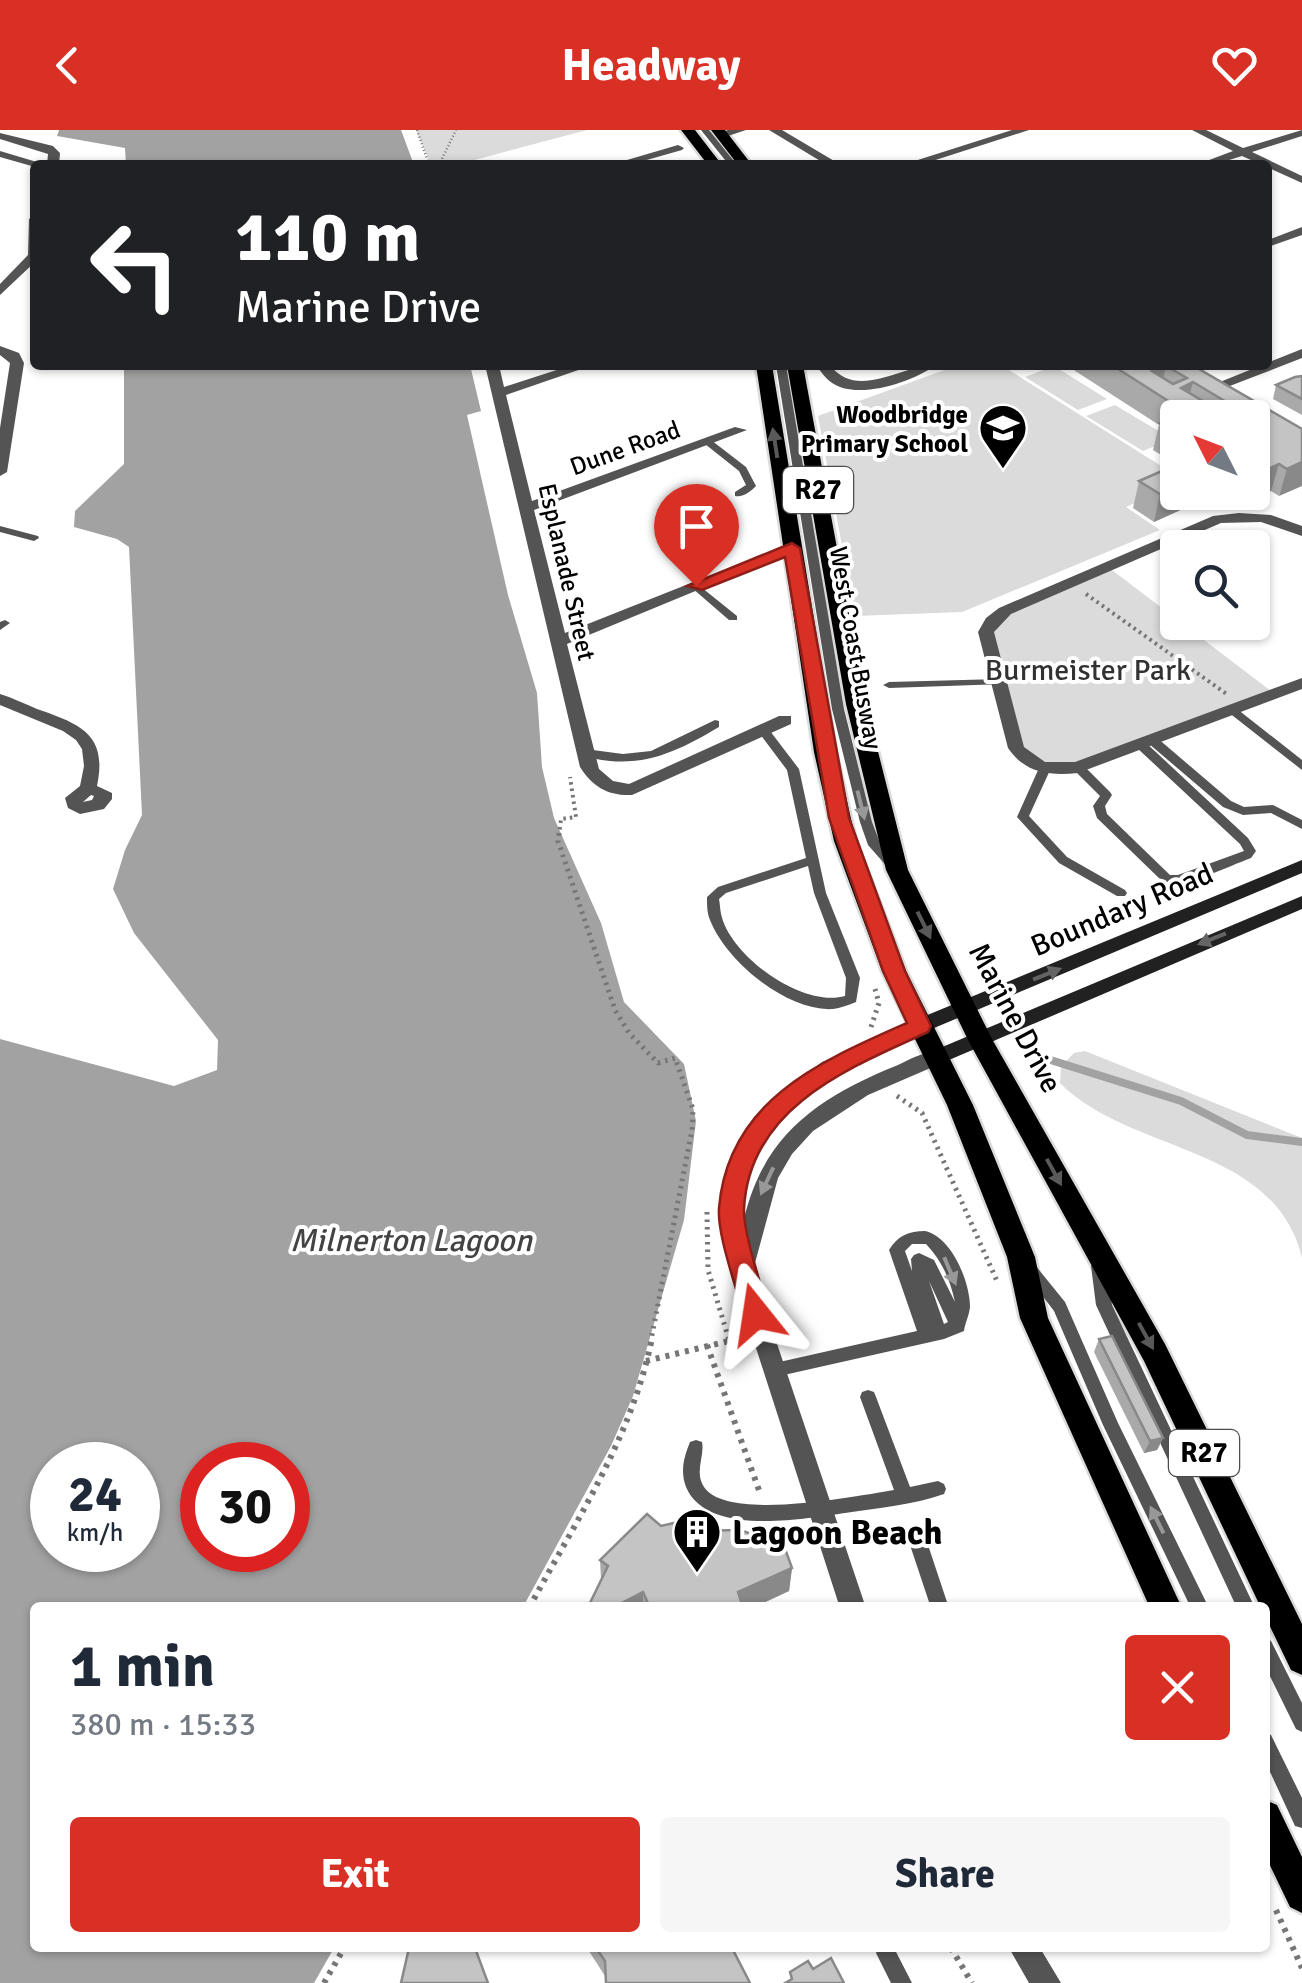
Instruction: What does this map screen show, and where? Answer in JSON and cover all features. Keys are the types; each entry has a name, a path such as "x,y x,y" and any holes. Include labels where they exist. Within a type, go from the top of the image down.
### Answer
{"main road":[{"path":"688,130 711,160"},
{"path":"720,132 741,160"},
{"name":"R27","path":"765,370 839,818 887,953 960,1106 1021,1257 1034,1318 1163,1602"},
{"name":"Marine Drive","path":"796,370 856,704 897,870 980,1040 1155,1353 1302,1659"},
{"name":"Boundary Road","path":"920,1026 1302,866"},
{"name":"Boundary Road","path":"935,1058 1302,902"},
{"path":"1270,1835 1287,1898"}],"street":[{"path":"720,132 741,130"},
{"path":"774,130 827,160"},
{"path":"925,160 1024,130"},
{"path":"1198,130 1259,160"},
{"path":"1217,160 1302,132"},
{"path":"0,136 49,148 54,152 53,160"},
{"path":"634,160 678,148"},
{"path":"0,154 30,162"},
{"path":"1272,166 1302,180"},
{"path":"1272,243 1302,232"},
{"path":"0,292 30,260"},
{"path":"0,350 14,356 17,363 0,472"},
{"path":"1272,363 1302,353"},
{"name":"Esplanade Street","path":"493,370 588,768 604,784 623,790 641,786 763,730"},
{"path":"498,393 570,370"},
{"path":"827,370 836,381 866,386 915,370"},
{"path":"1234,396 1210,383 1250,370"},
{"name":"Dune Road","path":"526,508 740,430"},
{"path":"1302,532 1277,520 1238,516 1218,519 992,621 986,632 1016,748 1026,761 1045,768 1078,767 1302,683"},
{"path":"557,642 792,548"},
{"path":"0,699 57,719 92,751 96,764 88,789"},
{"path":"763,730 786,720"},
{"path":"852,1602 744,1274 731,1211 739,1171 752,1140 772,1112 828,1067 920,1026"},
{"path":"744,1274 752,1218 764,1183 800,1131 826,1107 851,1092 935,1058"},
{"path":"1026,1952 1046,1983"}],"lane":[{"path":"706,130 730,160"},
{"name":"West Coast Busway","path":"782,370 838,709 874,845 897,870"},
{"path":"708,442 747,474 751,486 739,494"},
{"path":"0,529 34,538"},
{"path":"696,586 733,618"},
{"path":"889,685 1000,682"},
{"path":"1238,707 1302,766"},
{"path":"585,752 616,760 648,758 715,724"},
{"path":"763,730 793,769 814,860 820,893 854,978 851,999 827,1008 794,994 755,968 723,936 711,908 713,897 722,890 814,860"},
{"path":"1078,767 1106,795 1099,806 1101,816 1162,876 1179,879 1247,855 1250,851 1244,841 1146,742"},
{"path":"1146,742 1227,804 1243,811 1273,809 1302,824"},
{"path":"1045,768 1023,817 1063,860 1120,893"},
{"path":"774,1370 932,1334 958,1326 964,1316 963,1302 944,1256 930,1238 909,1239 897,1250 898,1258 932,1334"},
{"path":"1098,1251 1104,1305 1243,1602"},
{"path":"1021,1257 1060,1307 1111,1425 1197,1602"},
{"path":"932,1334 934,1306 918,1268 920,1259 928,1264 958,1326"},
{"path":"868,1396 905,1496"},
{"path":"696,1446 690,1476 702,1498 732,1511 821,1509 938,1489"},
{"path":"918,1542 938,1602"},
{"path":"1270,1657 1302,1723"},
{"path":"1270,1752 1302,1819"},
{"path":"886,1953 902,1983"}],"path":[{"path":"417,130 428,160"},
{"path":"442,160 456,130"},
{"path":"1071,583 1238,707"},
{"path":"532,1602 637,1403 683,1181 693,1109 675,1058 658,1063 615,1010 558,842 561,819 576,817 566,761"},
{"path":"871,1033 879,1003"},
{"path":"707,1345 765,1510"},
{"path":"1287,1898 1302,1968"},
{"path":"324,1983 342,1952"},
{"path":"953,1952 972,1983"}],"green space":[{"path":"416,130 587,130 475,160 429,160"},
{"name":"Woodbridge Primary School","path":"944,370 1009,370 1160,465 1160,492 1126,507 1160,530 962,612 855,616 818,416"},
{"path":"1043,370 1060,370 1107,399 1078,410 1025,377"},
{"path":"1115,405 1160,432 1160,444 1143,451 1086,416"},
{"name":"Burmeister Park","path":"1108,567 1160,607 1160,640 1204,640 1275,694 1078,767 1026,761 1000,682 992,621"},
{"path":"1085,1051 1302,1138 1302,1258 1287,1221 1263,1193 1232,1171 1089,1106 1060,1083 1061,1066 1074,1053"}],"water":[{"path":"59,130 401,130 412,160 126,160 125,148 57,136"},
{"name":"Milnerton Lagoon","path":"124,370 471,370 481,411 467,415 508,595 537,693 542,767 554,818 601,923 624,1002 684,1064 696,1121 684,1220 633,1396 611,1446 526,1602 30,1602 30,1952 332,1952 314,1983 0,1983 0,1039 174,1086 217,1070 218,1040 134,933 113,889 125,850 142,815 129,547 117,539 74,527 75,511 124,464"}],"building":[{"path":"1120,370 1155,370 1173,384 1187,378 1173,370 1201,370 1252,400 1223,400 1193,382 1181,388 1201,400 1167,400"},
{"path":"1302,376 1302,399 1276,385 1295,377"},
{"path":"1270,410 1302,429 1302,462 1287,469 1279,464 1270,468"},
{"path":"1160,472 1160,494 1139,481"},
{"path":"1112,1336 1163,1438 1150,1441 1099,1339"},
{"name":"Lagoon Beach","path":"647,1514 661,1526 691,1519 693,1531 739,1530 783,1543 792,1568 738,1592 741,1602 647,1602 643,1592 624,1602 590,1602 608,1566 600,1560"},
{"path":"408,1952 476,1952 488,1983 401,1983"},
{"path":"599,1952 734,1952 750,1983 606,1983 605,1961"},
{"path":"831,1958 844,1983 785,1983 792,1979 790,1972 808,1961 813,1969"}],"waterway":[{"path":"1041,1057 1181,1101 1247,1135 1302,1142"}],"place":[{"name":"Woodbridge Primary School","path":"1003,470"},
{"name":"Lagoon Beach","path":"697,1574"}],"route":[{"path":"696,586 792,548 825,752 845,842 894,971 920,1026 828,1067 772,1112 752,1140 739,1171 731,1211 756,1314"}]}
